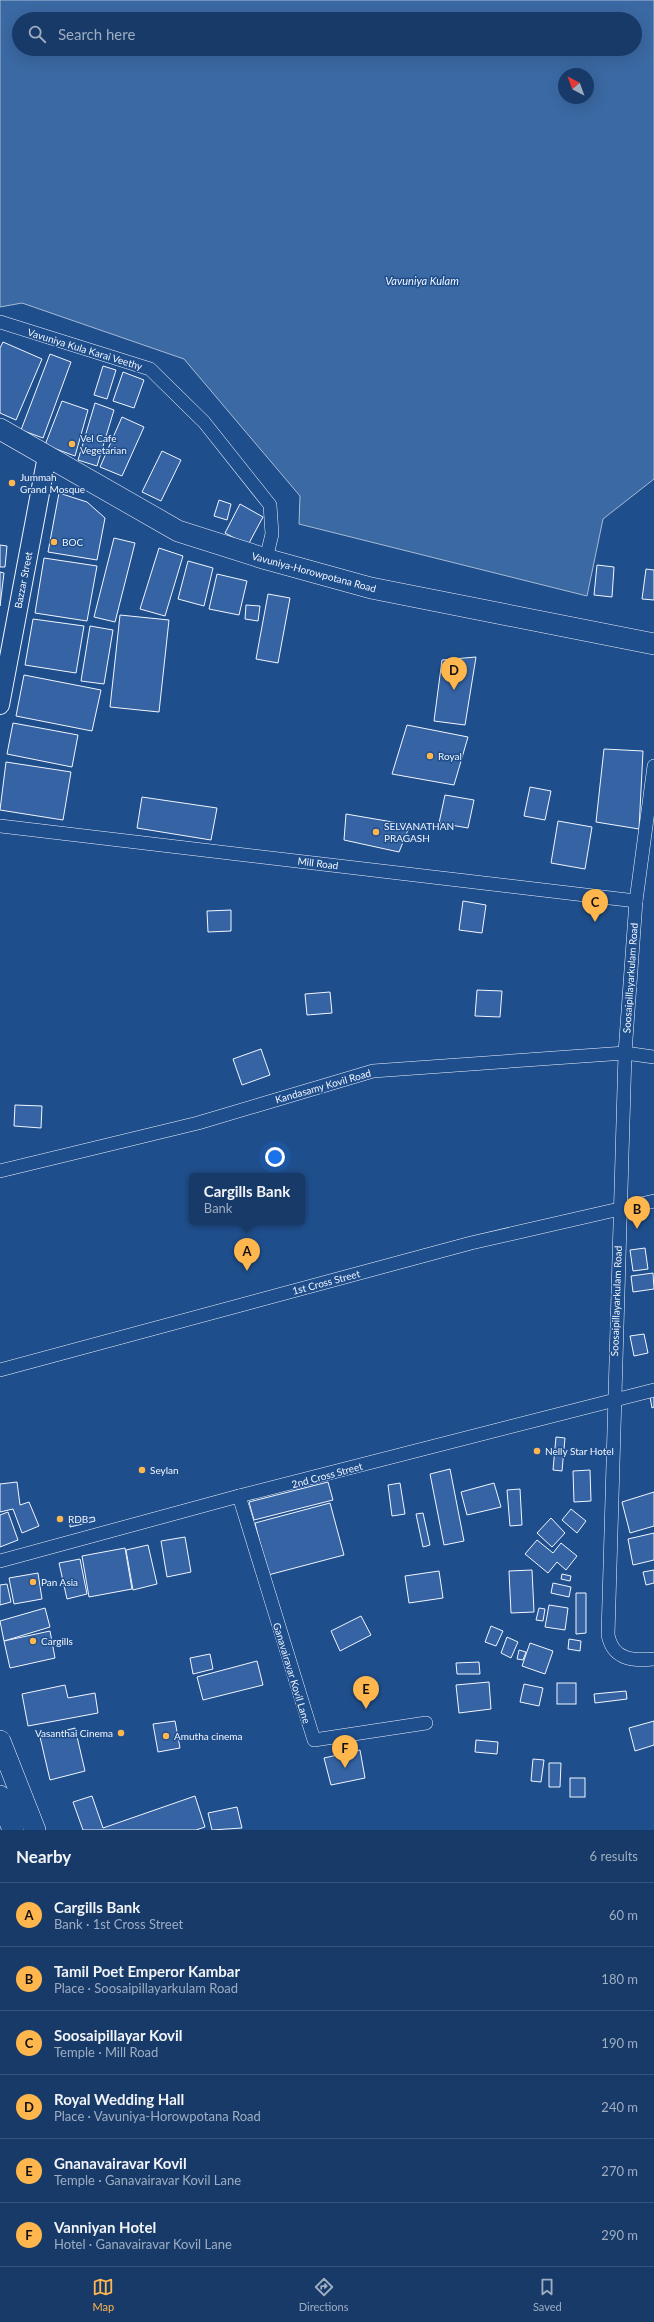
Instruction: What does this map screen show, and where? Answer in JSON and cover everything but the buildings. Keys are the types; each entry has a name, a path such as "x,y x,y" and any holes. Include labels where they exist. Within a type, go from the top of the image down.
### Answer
{"highway":[{"name":"Vavuniya-Horowpotana Road","path":"0,429 178,532 266,559 371,588 654,644"},
{"path":"0,1741 35,1830"},
{"path":"0,1796 13,1830"}],"main road":[{"name":"Bazzar Street","path":"0,705 2,676 47,456"}],"street":[{"name":"Vavuniya Kula Karai Veethy","path":"0,322 150,369 204,422 270,505 272,534 266,559"},
{"name":"Soosaipillayarkulam Road","path":"654,766 636,901 625,1053 613,1399 608,1635 609,1643 625,1658 634,1661 654,1659"},
{"name":"Mill Road","path":"0,826 636,901"},
{"name":"Kandasamy Kovil Road","path":"0,1172 198,1123 373,1072 625,1053 654,1058"},
{"name":"1st Cross Street","path":"0,1370 471,1243 654,1201"},
{"name":"2nd Cross Street","path":"0,1561 239,1496 613,1399 654,1390"},
{"name":"Ganavairavar Kovil Lane","path":"239,1496 314,1740 426,1723"}],"water":[{"name":"Vavuniya Kulam","path":"0,0 654,0 654,479 603,519 587,596 299,524 300,496 184,359 22,303 0,307"}],"place":[{"name":"Vel Cafe Vegetarian","path":"72,444"},
{"name":"Jummah Grand Mosque","path":"12,483"},
{"name":"BOC","path":"54,542"},
{"name":"Royal Wedding Hall","path":"454,690"},
{"name":"Royal","path":"430,756"},
{"name":"SELVANATHAN PRAGASH","path":"376,832"},
{"name":"Soosaipillayar Kovil","path":"595,922"},
{"name":"Tamil Poet Emperor Kambar","path":"637,1229"},
{"name":"Cargills Bank","path":"247,1271"},
{"name":"Nelly Star Hotel","path":"537,1451"},
{"name":"Seylan","path":"142,1470"},
{"name":"RDB","path":"60,1519"},
{"name":"Pan Asia","path":"33,1582"},
{"name":"Cargills","path":"33,1641"},
{"name":"Gnanavairavar Kovil","path":"366,1709"},
{"name":"Vasanthai Cinema","path":"121,1733"},
{"name":"Amutha cinema","path":"166,1736"},
{"name":"Vanniyan Hotel","path":"345,1768"}]}
